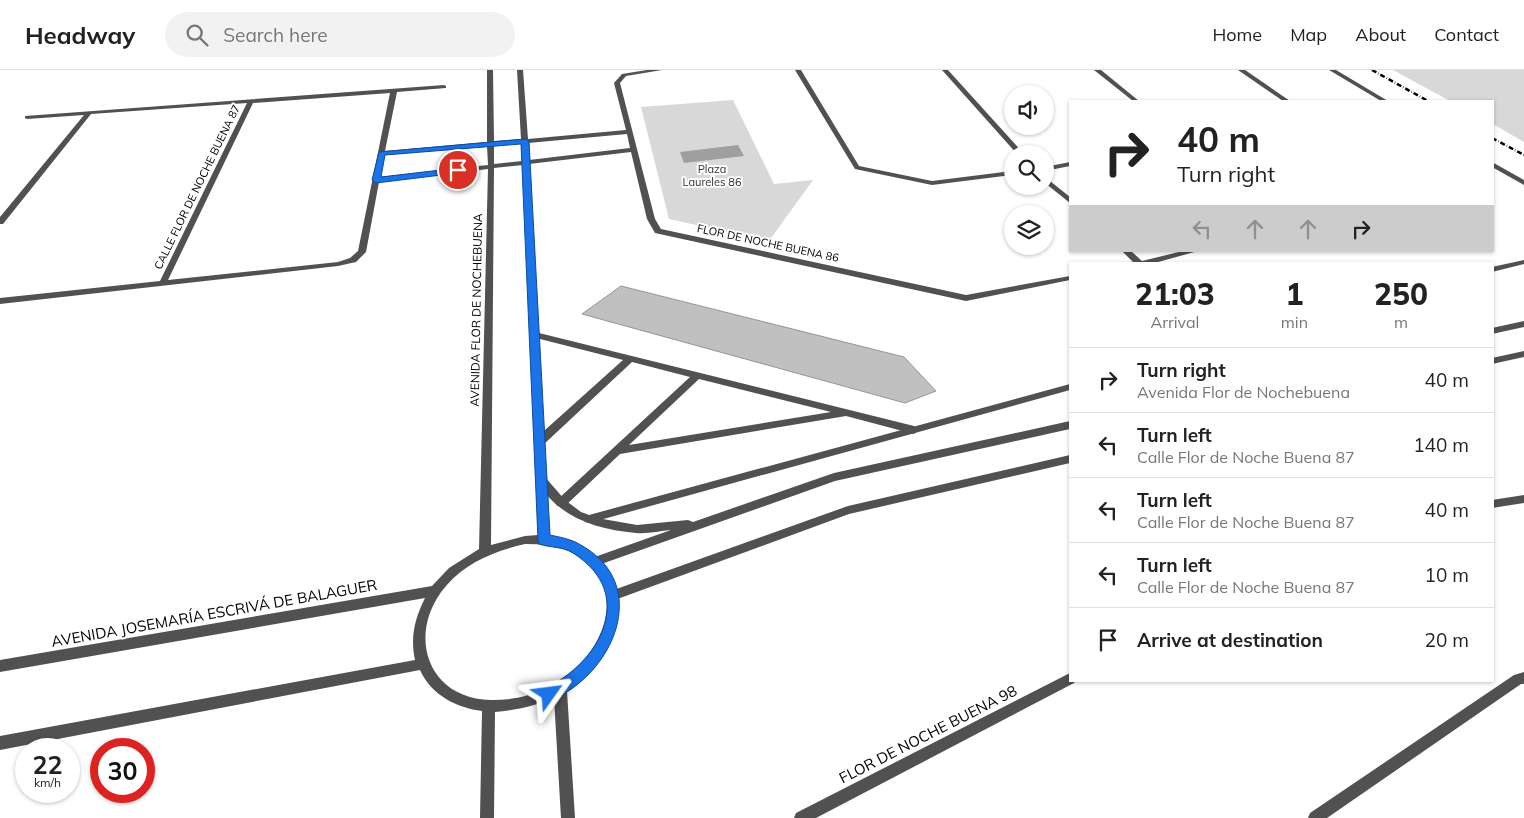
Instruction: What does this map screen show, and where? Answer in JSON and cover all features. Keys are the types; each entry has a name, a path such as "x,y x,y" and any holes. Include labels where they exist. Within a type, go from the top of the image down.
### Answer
{"street":[{"name":"AVENIDA FLOR DE NOCHEBUENA","path":"485,551 491,166 490,70"},
{"path":"520,70 544,540"},
{"name":"FLOR DE NOCHE BUENA 86","path":"660,70 624,75 617,83 651,219 658,231 966,298 1069,278"},
{"path":"798,70 857,168 932,183 1004,175"},
{"path":"945,70 1013,145"},
{"path":"1097,70 1135,100"},
{"path":"1241,70 1286,100"},
{"path":"1332,70 1383,100"},
{"name":"CALLE FLOR DE NOCHE BUENA 87","path":"27,117 444,87"},
{"name":"CALLE FLOR DE NOCHE BUENA 87","path":"0,301 338,264 353,260 362,252 394,90"},
{"name":"CALLE FLOR DE NOCHE BUENA 87","path":"163,283 251,101"},
{"path":"0,222 90,112"},
{"path":"382,153 629,132"},
{"path":"376,180 633,150"},
{"path":"1054,167 1069,164"},
{"path":"1494,165 1524,183"},
{"path":"1054,187 1069,200"},
{"path":"1127,252 1138,262"},
{"path":"1148,262 1190,252"},
{"path":"1494,270 1524,262"},
{"path":"1494,331 1524,324"},
{"path":"534,335 914,430"},
{"path":"1494,361 1524,354"},
{"path":"539,442 630,359"},
{"path":"561,503 697,376"},
{"path":"589,519 1069,387"},
{"path":"616,451 848,413"},
{"path":"593,562 834,478 1069,425"},
{"path":"612,596 848,510 1069,459"},
{"path":"541,480 561,503 577,515 589,519 637,529 704,523"},
{"path":"1494,504 1524,499"},
{"path":"525,540 544,540 574,547 603,571 612,589 614,610 610,631 599,653 582,673 560,689 538,699 513,705 490,706 466,702 447,693 432,680 422,664 418,640 422,615 434,591 452,572 473,556 499,545 525,540"},
{"name":"AVENIDA JOSEMARÍA ESCRIVÁ DE BALAGUER","path":"0,666 434,591"},
{"path":"0,742 422,664"},
{"path":"1315,818 1518,679 1524,678"},
{"name":"FLOR DE NOCHE BUENA 98","path":"801,818 1069,679"},
{"path":"560,689 568,818"},
{"path":"487,818 490,706"}],"green space":[{"path":"1393,70 1524,70 1524,142 1494,125 1494,100 1448,100"},
{"name":"Plaza Laureles 86","path":"733,100 774,184 813,180 769,241 669,219 641,107"}],"shaded area":[{"path":"738,145 744,156 684,163 680,152"}],"building":[{"path":"621,286 904,357 936,391 905,403 582,314"}],"railway":[{"path":"1372,70 1426,100"},
{"path":"1494,139 1524,155"}],"route":[{"path":"458,170 376,180 382,153 525,141 544,540 574,547 591,559 603,571 612,589 614,610 610,631 599,653 582,673 560,689 549,694"}]}
